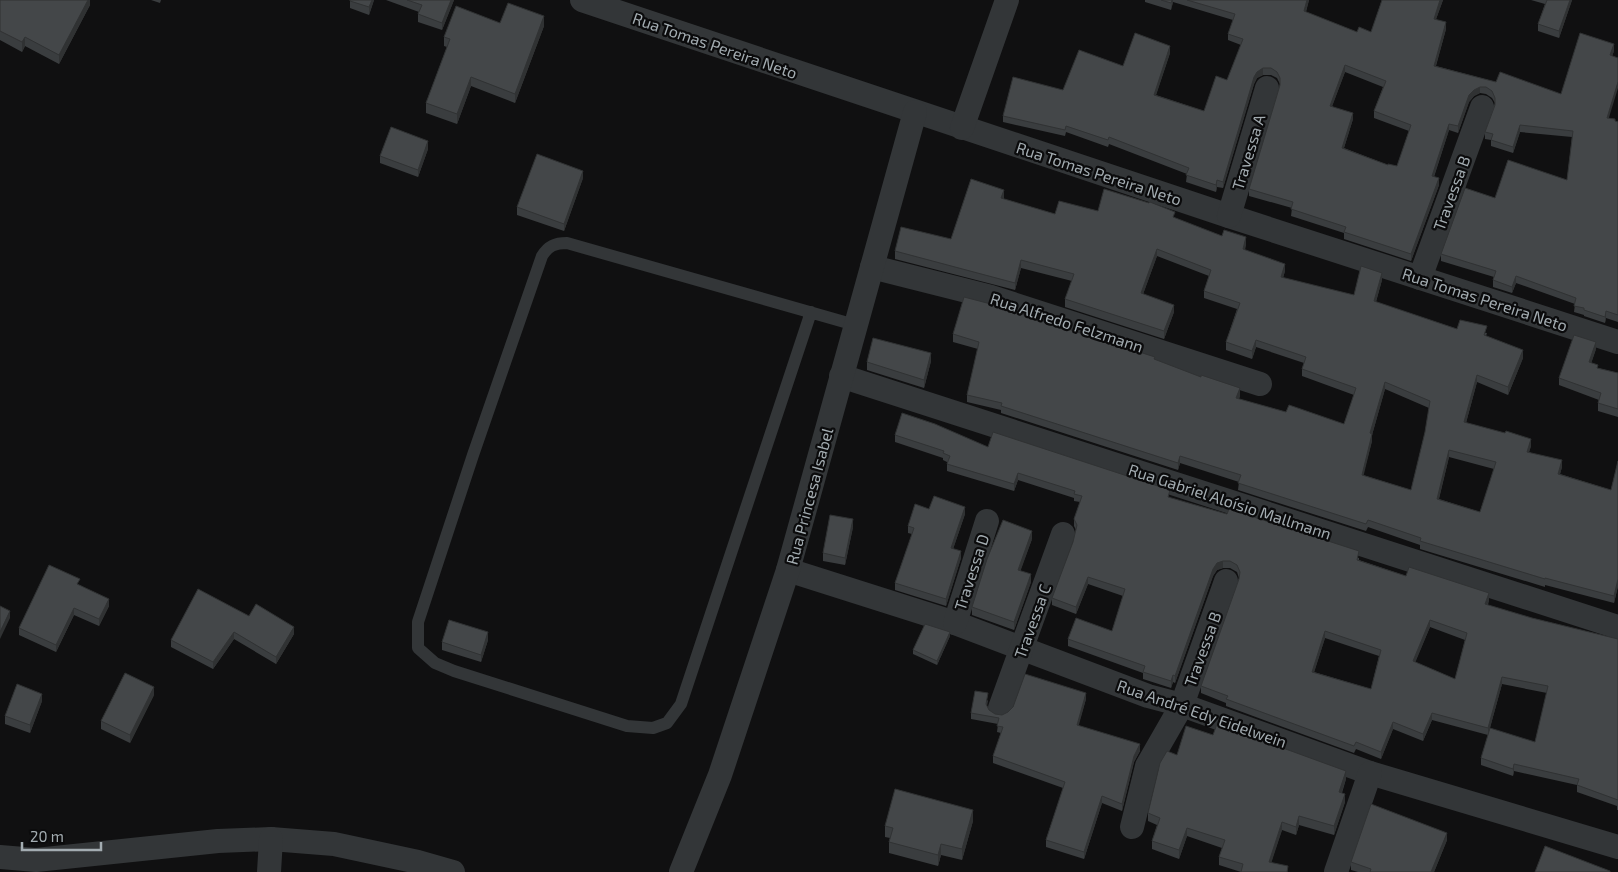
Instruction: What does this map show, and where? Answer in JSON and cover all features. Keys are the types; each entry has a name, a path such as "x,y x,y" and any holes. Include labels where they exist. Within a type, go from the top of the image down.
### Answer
{"street":[{"name":"Rua Tomas Pereira Neto","path":"582,0 962,128 1618,342"},
{"path":"962,128 1007,0"},
{"name":"Travessa A","path":"1229,216 1267,88"},
{"name":"Travessa B","path":"1420,278 1482,107"},
{"name":"Rua Princesa Isabel","path":"681,872 720,775 788,570 915,112"},
{"name":"Rua Alfredo Felzmann","path":"872,267 991,296 1260,384"},
{"name":"Rua Gabriel Aloísio Mallmann","path":"841,376 1618,627"},
{"name":"Travessa D","path":"955,623 988,521"},
{"name":"Travessa C","path":"1000,708 1063,534"},
{"name":"Rua André Edy Eidelwein","path":"788,570 955,623 1148,696 1182,705 1370,773 1618,847"},
{"name":"Travessa B","path":"1132,826 1147,766 1182,705 1226,581"},
{"path":"1336,872 1370,773"},
{"path":"0,857 36,860 218,841 270,839 334,844 418,862 453,872"},
{"path":"269,872 270,839"}],"lane":[{"path":"811,312 681,704 667,723 652,728 628,726 454,671 435,663 418,648 418,622 473,454 542,256 547,249 556,243 567,243 811,312 855,325"}],"building":[{"path":"0,0 88,0 59,55 25,37 22,42 0,31"},
{"path":"350,0 372,0 369,7"},
{"path":"407,0 451,0 442,23 418,14 422,5"},
{"path":"1161,0 1172,0 1171,3"},
{"path":"1187,0 1307,0 1304,11 1357,32 1359,27 1371,32 1382,0 1440,0 1434,19 1446,22 1434,66 1496,82 1500,72 1561,94 1580,33 1614,44 1610,55 1618,58 1618,82 1607,118 1615,119 1618,122 1618,315 1606,311 1605,317 1584,310 1584,308 1574,306 1576,298 1516,276 1512,287 1493,280 1496,271 1441,254 1465,188 1495,198 1508,160 1567,180 1573,131 1520,125 1513,147 1491,140 1493,134 1485,132 1495,105 1495,98 1492,91 1486,87 1480,87 1469,95 1458,126 1449,124 1432,176 1439,178 1411,254 1344,232 1346,227 1291,209 1293,202 1249,189 1280,85 1280,78 1277,72 1271,68 1263,68 1254,77 1223,182 1217,180 1216,185 1186,175 1189,168 1109,137 1108,140 1066,126 1065,130 1003,116 1013,77 1063,90 1079,50 1123,66 1135,33 1170,46 1154,95 1204,111 1216,76 1227,80 1243,39 1228,34 1235,14","holes":["1345,65 1386,81 1374,111 1411,125 1397,166 1388,165 1342,148 1353,113 1330,106"]},
{"path":"1547,0 1570,0 1559,31 1538,24"},
{"path":"508,3 544,16 515,94 471,77 457,114 426,103 450,39 444,37 456,6 500,23"},
{"path":"391,127 428,141 418,170 380,156"},
{"path":"537,154 583,171 564,224 517,207"},
{"path":"971,179 1004,190 1001,198 1055,214 1059,201 1098,211 1104,189 1150,202 1175,212 1173,217 1222,236 1224,230 1246,237 1243,249 1285,264 1281,277 1354,295 1361,266 1382,273 1374,301 1457,329 1460,320 1487,326 1484,335 1523,350 1508,387 1477,375 1464,422 1505,433 1506,431 1531,439 1527,452 1562,460 1558,474 1611,490 1618,461 1618,579 1614,596 1545,579 1420,541 1421,538 1368,520 1366,524 1238,483 1241,475 1180,456 1178,463 1001,406 1002,403 967,395 979,342 953,334 964,297 1155,357 1154,359 1201,377 1201,375 1240,388 1236,398 1286,412 1289,405 1344,424 1356,388 1302,369 1306,357 1256,340 1252,351 1226,342 1240,303 1204,291 1211,270 1157,249 1141,293 1174,305 1164,331 1065,299 1074,274 1021,260 1015,283 895,251 901,227 951,239","holes":["1385,382 1430,401 1425,432 1411,490 1362,475 1372,434 1370,433","1449,450 1496,462 1480,512 1437,499"]},
{"path":"1574,335 1596,342 1589,362 1598,365 1597,368 1618,373 1618,409 1598,403 1601,393 1559,378"},
{"path":"873,338 931,353 924,380 867,362"},
{"path":"902,413 935,424 988,447 993,432 1170,490 1168,497 1227,514 1229,509 1359,551 1357,560 1406,576 1409,567 1489,593 1485,604 1532,618 1618,639 1618,800 1577,785 1579,779 1514,764 1513,769 1481,758 1490,728 1535,742 1548,686 1502,677 1488,728 1432,713 1423,734 1393,722 1381,752 1356,742 1354,746 1226,699 1228,696 1201,686 1239,579 1240,572 1237,565 1230,561 1217,563 1213,569 1175,676 1173,675 1171,681 1143,672 1145,666 1068,639 1076,618 1112,631 1125,589 1088,577 1076,607 1052,598 1073,542 1077,525 1074,519 1082,496 1074,494 1075,491 1018,473 1014,484 947,464 950,456 943,453 944,451 895,435","holes":["1430,620 1467,633 1455,679 1413,661","1325,631 1381,650 1371,689 1312,672"]},
{"path":"934,496 965,507 951,548 961,551 946,599 895,583 914,528 908,526 915,504 929,509"},
{"path":"830,515 853,519 845,558 823,553"},
{"path":"1003,520 1032,531 1018,570 1031,574 1014,622 972,607 987,559"},
{"path":"49,565 80,579 77,584 109,599 99,619 74,608 56,645 19,628"},
{"path":"198,589 249,616 256,604 294,627 276,657 234,632 213,662 171,640"},
{"path":"0,606 10,611 0,632"},
{"path":"449,620 488,632 481,655 442,642"},
{"path":"925,624 950,632 937,661 913,650"},
{"path":"125,673 154,687 130,735 101,721"},
{"path":"1025,674 1086,693 1077,725 1140,744 1134,756 1122,804 1102,796 1084,852 1046,840 1065,782 993,756 1003,727 997,726 999,718 971,713 975,691 988,693 986,704 989,710 995,714 1002,715 1008,712 1013,707"},
{"path":"17,684 42,694 30,725 5,716"},
{"path":"1217,724 1346,771 1339,792 1345,794 1334,826 1299,816 1296,827 1282,822 1269,862 1288,866 1287,872 1241,872 1243,864 1219,857 1225,840 1187,828 1179,850 1152,841 1160,818 1148,813 1160,763 1167,751 1177,755 1186,726 1213,735"},
{"path":"895,789 973,810 962,849 941,844 938,855 889,842 893,828 885,826"},
{"path":"1371,804 1447,833 1431,872 1370,872 1371,869 1351,862"},
{"path":"1545,846 1610,871 1610,872 1535,872"}]}
